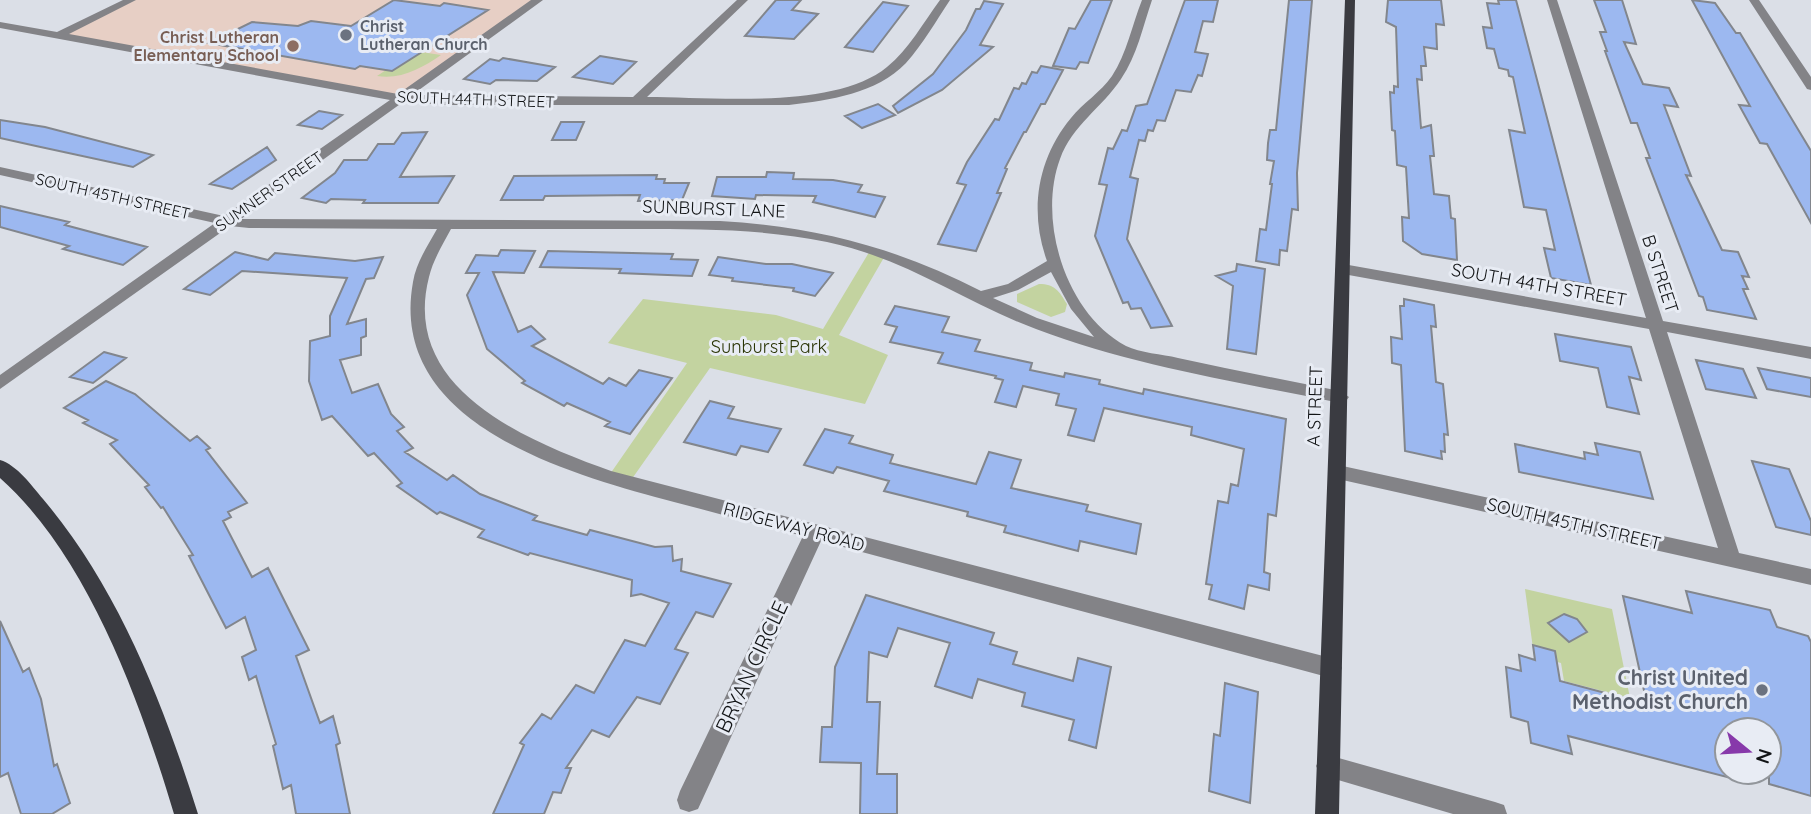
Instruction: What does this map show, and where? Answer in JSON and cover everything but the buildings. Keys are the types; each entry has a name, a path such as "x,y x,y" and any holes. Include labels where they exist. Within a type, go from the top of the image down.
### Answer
{"main road":[{"name":"A STREET","path":"1327,814 1350,0"},
{"path":"0,467 50,521 89,579 130,655 162,733 186,814"}],"street":[{"path":"57,36 131,0"},
{"name":"SUMNER STREET","path":"0,383 538,0"},
{"path":"636,101 743,0"},
{"name":"SOUTH 44TH STREET","path":"0,25 400,98 447,101 789,100 833,95 859,87 890,71 901,62 945,0"},
{"path":"1143,355 1121,348 1093,328 1065,286 1045,229 1043,203 1052,159 1076,120 1110,86 1121,70 1147,0"},
{"name":"B STREET","path":"1552,0 1731,559"},
{"path":"1754,0 1811,86"},
{"name":"SOUTH 45TH STREET","path":"0,171 226,221"},
{"name":"SUNBURST LANE","path":"226,221 272,225 720,225 795,231 855,244 901,259 1042,326 1143,355 1340,397"},
{"name":"RIDGEWAY ROAD","path":"446,225 428,258 420,283 418,327 424,349 434,370 453,394 478,416 514,439 608,477 1331,668"},
{"path":"978,297 1013,287 1055,263"},
{"name":"SOUTH 44TH STREET","path":"1343,269 1811,353"},
{"name":"SOUTH 45TH STREET","path":"1338,472 1811,577"},
{"name":"BRYAN CIRCLE","path":"689,800 815,533"},
{"path":"1328,766 1495,814"}],"shaded area":[{"name":"Christ Lutheran Elementary School","path":"131,0 538,0 400,98 57,36"}],"green space":[{"path":"421,52 441,55 403,75 377,76 386,70 392,71"},
{"name":"Sunburst Park","path":"871,249 886,254 839,335 888,355 865,404 710,368 629,483 608,477 687,363 608,343 643,299 776,315 823,329"},
{"path":"1039,284 1049,285 1059,292 1067,304 1065,312 1051,317 1017,302 1017,294"},
{"path":"1525,589 1612,609 1630,698 1564,681 1561,663 1534,656"}],"place":[{"name":"Christ Lutheran Church","path":"346,35"},
{"name":"Christ Lutheran Elementary School","path":"293,46"},
{"name":"Christ United Methodist Church","path":"1762,690"}]}
